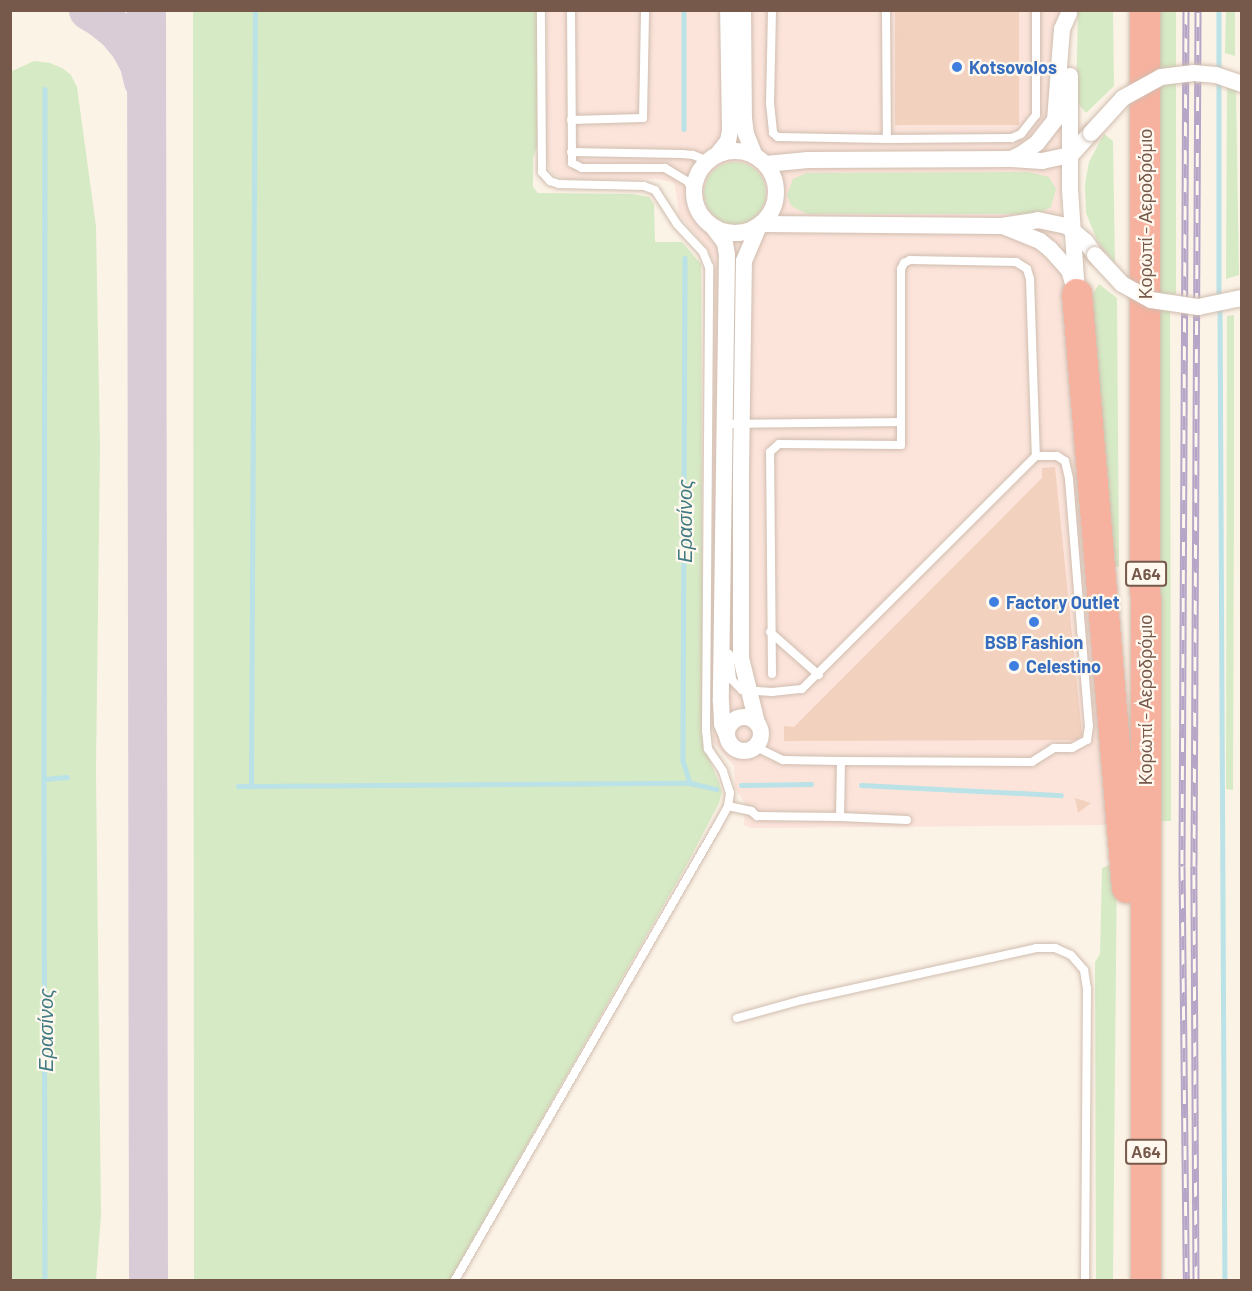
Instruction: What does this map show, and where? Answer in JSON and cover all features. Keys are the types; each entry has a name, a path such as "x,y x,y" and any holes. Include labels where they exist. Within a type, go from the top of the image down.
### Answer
{"highway":[{"name":"Κορωπί - Αεροδρόμιο","path":"1145,11 1146,1281"},
{"path":"1077,294 1129,922 1146,978"}],"street":[{"path":"728,10 730,131 728,141 696,179 694,194 702,216 725,243 727,255 721,713 731,746 740,751 756,747 761,733 748,693 741,658 744,261 760,225 773,208 776,195 773,176 760,160 746,134 743,10"},
{"path":"1011,159 1037,143 1055,120 1062,29 1069,12"},
{"path":"1069,12 1070,189 1075,231 1077,294"},
{"path":"712,158 740,151 760,160 1011,159 1042,161 1071,155 1123,98 1161,77 1194,73 1216,75 1242,84"},
{"path":"713,227 736,233 760,225 1002,226 1038,220 1067,226 1075,231 1122,284 1151,300 1198,308 1242,298"},
{"path":"1002,226 1040,241 1055,254 1068,270 1077,294"},
{"path":"727,736 730,725 738,719 748,718 757,723"}],"lane":[{"path":"455,1281 728,806 730,793 723,771 708,749 706,731 709,267 703,252 677,224 655,190 645,186 560,184 550,181 542,172 542,10"},
{"path":"571,10 572,163 577,167 665,168 688,182 694,194"},
{"path":"571,120 643,118 645,10"},
{"path":"772,10 770,103 773,133 778,136 887,139 1012,138 1021,134 1036,115 1036,10"},
{"path":"886,10 887,139"},
{"path":"571,152 682,154 712,158"},
{"path":"772,674 770,452 779,444 901,445 901,269 904,263 910,260 1016,262 1028,269 1036,456"},
{"path":"724,424 901,422"},
{"path":"722,637 728,644 732,680 737,687 748,693 802,689 819,675 1036,456 1057,456 1065,461 1068,469 1089,726 1087,740 1072,748 1054,748 1032,762 783,760 756,747"},
{"path":"770,632 819,675"},
{"path":"840,818 841,761"},
{"path":"728,806 744,809 757,816 907,820"},
{"path":"737,1018 802,1000 1036,948 1055,948 1071,955 1084,970 1087,988 1085,1281"}],"shaded area":[{"path":"547,11 1063,11 1061,216 1063,281 1112,825 751,828 744,825 745,803 735,788 734,766 713,742 714,263 707,248 679,215 675,185 672,182 656,179 568,180 552,174 546,152"}],"green space":[{"path":"193,11 537,11 537,146 533,158 533,187 538,193 632,194 649,197 654,204 655,242 682,242 701,264 703,746 722,792 719,803 686,866 450,1280 194,1280"},
{"path":"1078,11 1113,11 1114,86 1086,113 1076,101"},
{"path":"1159,11 1176,11 1176,294 1170,294 1171,821 1160,821"},
{"path":"1226,11 1235,11 1235,56 1225,53"},
{"path":"34,61 50,63 62,68 71,75 77,87 96,226 100,447 96,771 101,1215 96,1280 11,1280 10,72"},
{"path":"1227,87 1236,90 1239,275 1226,279"},
{"path":"1104,134 1113,141 1115,264 1097,240 1086,213 1085,184 1089,162"},
{"path":"735,162 747,164 757,171 764,181 766,193 764,205 757,215 747,222 735,224 723,222 713,215 706,205 704,193 706,181 713,171 723,164"},
{"path":"1028,172 1049,177 1056,189 1051,207 1038,214 807,214 791,206 787,195 793,179 806,173"},
{"path":"1099,284 1117,298 1119,567 1112,566 1089,316 1093,294"},
{"path":"1234,315 1233,790 1226,789 1227,316"},
{"path":"1117,862 1113,1280 1096,1280 1095,962 1100,954 1102,868"}],"building":[{"name":"Kotsovolos","path":"895,10 1019,10 1019,125 895,125"},
{"name":"Factory Outlet","path":"1055,467 1081,737 1076,740 784,741 784,726 794,727 1042,478 1042,468"},
{"path":"1075,798 1091,803 1078,813"}],"waterway":[{"path":"251,787 255,10"},
{"name":"Ερασίνος","path":"684,10 684,129"},
{"path":"1219,10 1219,71"},
{"path":"1219,79 1219,299"},
{"path":"45,89 44,779 67,777"},
{"name":"Ερασίνος","path":"685,258 683,761 690,783"},
{"path":"1220,307 1225,1280"},
{"name":"Ερασίνος","path":"44,779 45,1280"},
{"name":"Ερασίνος","path":"238,786 690,783 716,789"},
{"name":"Ερασίνος","path":"741,785 811,784"},
{"name":"Ερασίνος","path":"861,785 1061,795"}],"taxiway":[{"path":"88,10 117,31 130,47 139,64 143,81"},
{"path":"146,10 148,1280"}],"railway":[{"path":"1186,10 1182,866 1186,1280"},
{"path":"1196,1280 1194,866 1198,10"}],"place":[{"name":"Kotsovolos","path":"957,67"},
{"name":"Factory Outlet","path":"994,602"},
{"name":"BSB Fashion","path":"1034,622"},
{"name":"Celestino","path":"1014,666"}]}
